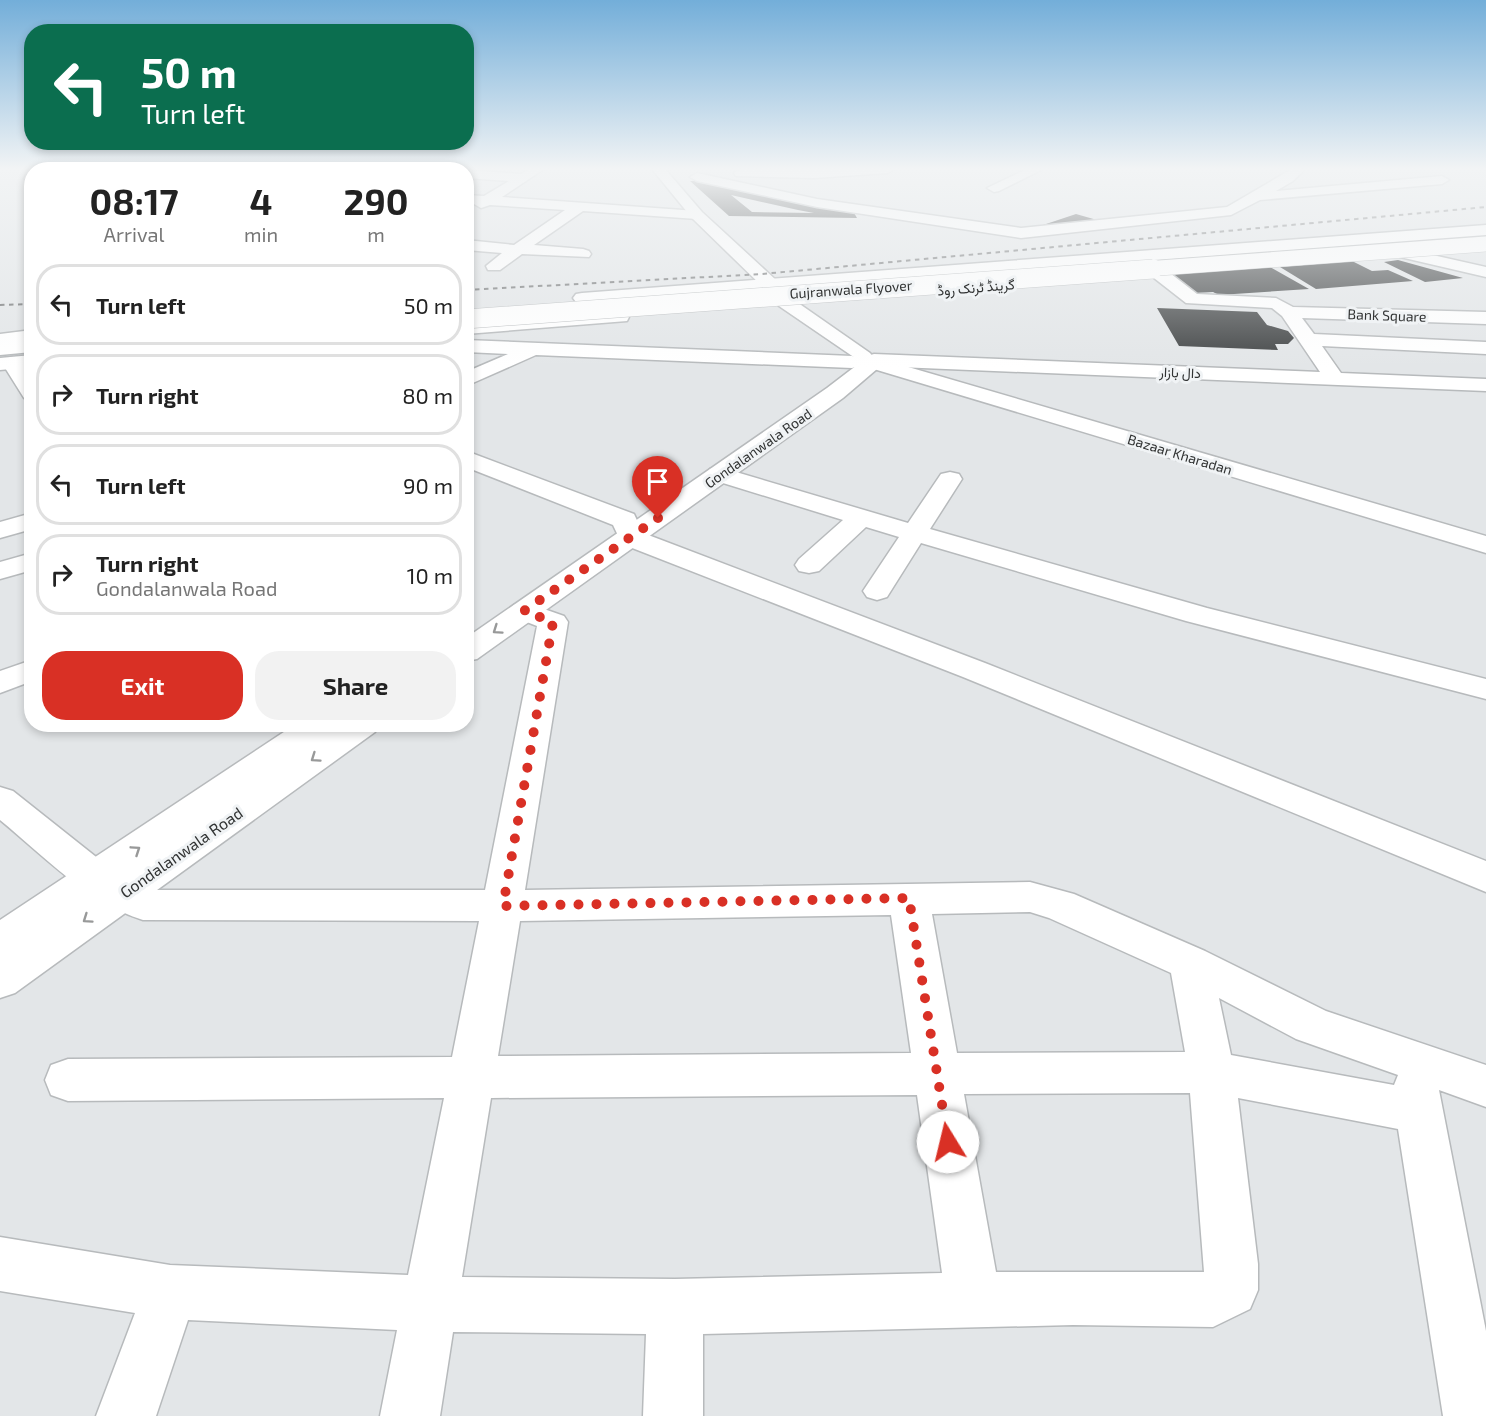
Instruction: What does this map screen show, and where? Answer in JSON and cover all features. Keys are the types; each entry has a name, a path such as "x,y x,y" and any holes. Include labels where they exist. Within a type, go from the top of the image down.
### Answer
{"main road":[{"path":"494,266 538,235"},
{"path":"719,235 770,284"},
{"name":"گرینڈ ٹرنک روڈ","path":"474,307 1420,235"},
{"name":"Gujranwala Flyover","path":"474,307 1486,237"},
{"name":"گرینڈ ٹرنک روڈ","path":"474,328 1406,254 1486,245"},
{"name":"Gujranwala Flyover","path":"474,318 1486,245"},
{"path":"474,246 583,254"},
{"path":"1406,254 1486,274"},
{"path":"1005,267 1032,282"},
{"name":"Bank Square","path":"1160,274 1192,299 1269,302 1276,303 1289,312 1486,318"},
{"path":"1469,286 1486,274"},
{"path":"560,300 562,322"},
{"path":"785,302 865,362"},
{"path":"1289,312 1334,378"},
{"path":"0,340 24,337"},
{"path":"1308,340 1486,348"},
{"path":"474,346 865,362"},
{"path":"474,376 532,350"},
{"path":"9,359 24,351"},
{"path":"9,359 24,355"},
{"path":"9,359 24,381"},
{"name":"دال بازار","path":"865,362 1486,385"},
{"name":"Gondalanwala Road","path":"474,622 719,474 836,393 865,362"},
{"name":"Gondalanwala Road","path":"474,646 524,611 628,529 865,362"},
{"name":"Bazaar Kharadan","path":"865,362 1486,545"},
{"path":"474,462 628,529 1486,877"},
{"path":"719,474 913,533 1261,631 1486,688"},
{"path":"877,591 950,478"},
{"path":"809,565 861,517"},
{"path":"0,530 24,523"},
{"path":"0,571 24,564"},
{"path":"410,1416 553,622 524,611"},
{"path":"0,683 24,672"},
{"name":"Gondalanwala Road","path":"0,980 109,885 310,732"},
{"name":"Gondalanwala Road","path":"0,941 109,885 350,732"},
{"path":"0,800 109,885 143,905 503,906 1030,897 1060,905 1190,963 1312,1025 1486,1086"},
{"path":"909,898 973,1300"},
{"path":"4,1271 170,1292 432,1304 675,1307 1073,1298 1213,1300 1231,1290 1231,1264 1212,1072 1190,963"},
{"path":"1410,1059 1473,1416"},
{"path":"68,1080 1212,1072 1419,1111"},
{"path":"126,1416 170,1292"},
{"path":"673,1416 675,1307"}],"building":[{"path":"1398,260 1463,278 1425,282 1384,262"},
{"path":"1352,261 1372,271 1388,270 1413,281 1316,289 1280,267"},
{"path":"1270,267 1309,289 1219,295 1213,292 1195,293 1166,274"},
{"path":"1157,308 1257,312 1267,325 1288,331 1294,338 1288,344 1275,344 1278,350 1179,346"}],"railway":[{"path":"474,290 762,274 1183,235"},
{"path":"0,305 24,304"}],"route":[{"path":"658,518 524,611 553,622 503,906 909,898 948,1142"}]}
